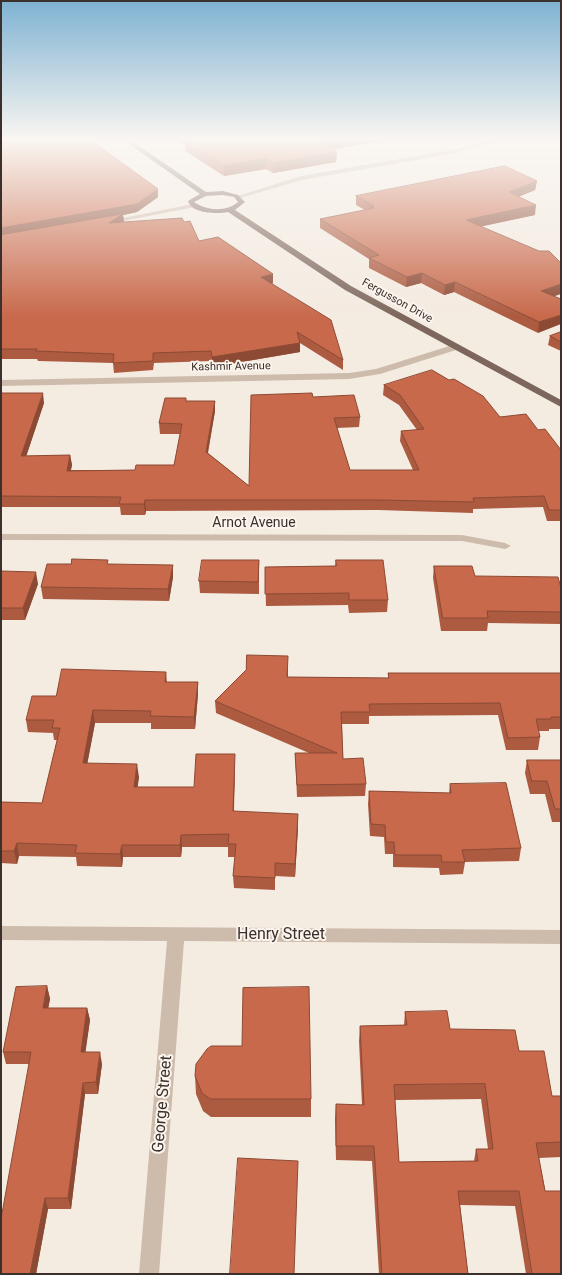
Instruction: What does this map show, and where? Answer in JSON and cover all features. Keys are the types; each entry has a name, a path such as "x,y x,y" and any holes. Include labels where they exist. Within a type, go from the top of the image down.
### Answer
{"main road":[{"path":"194,198 191,200 193,206 208,210 229,209 240,205 242,202 239,198"},
{"name":"Fergusson Drive","path":"229,209 348,288 561,404"}],"street":[{"path":"95,224 193,206"},
{"name":"Kashmir Avenue","path":"1,383 349,376 377,372 456,347"},
{"name":"Arnot Avenue","path":"1,537 462,538 505,546"},
{"name":"Henry Street","path":"1,933 561,937"},
{"name":"George Street","path":"149,1274 176,934"}],"building":[{"path":"1,198 145,198 137,204 1,228"},
{"path":"360,198 522,198 536,205 466,220 539,251 549,251 561,263 561,284 541,291 561,299 561,315 539,322 455,282 445,285 422,273 407,277 369,258 379,255 320,219 374,208 371,207 374,206"},
{"path":"123,214 109,223 182,218 184,222 190,221 199,241 218,237 273,274 261,277 331,320 343,360 297,332 300,343 212,357 211,351 153,353 153,361 113,363 114,354 36,351 37,349 1,349 1,235"},
{"path":"561,332 561,342 550,336"},
{"path":"432,370 449,380 454,379 483,396 500,417 526,414 538,430 545,429 561,450 561,510 549,510 544,496 473,498 474,502 145,500 144,504 119,504 121,497 1,496 1,393 43,393 21,456 70,455 67,471 135,470 136,465 174,465 182,424 159,423 165,398 186,398 186,401 215,401 206,452 249,486 251,395 312,393 313,397 354,395 360,417 334,418 350,470 419,470 401,431 424,429 400,395 384,385"},
{"path":"72,559 108,560 107,564 173,565 168,589 41,587 47,564 71,564"},
{"path":"202,560 259,560 258,582 199,581"},
{"path":"336,560 383,560 388,600 349,600 349,593 265,594 265,567 336,566"},
{"path":"434,566 472,566 475,576 558,577 561,588 561,612 487,611 488,618 443,618"},
{"path":"1,571 36,572 23,608 1,608"},
{"path":"247,655 288,656 287,677 389,678 388,673 561,673 561,717 536,719 540,737 508,738 500,703 369,704 370,712 341,712 343,759 363,758 366,784 297,785 295,753 337,753 215,701 246,670"},
{"path":"62,669 166,672 165,682 198,682 194,717 150,716 151,711 93,710 83,763 137,764 134,787 194,787 196,754 235,754 233,811 298,814 295,864 275,863 275,878 233,876 236,844 228,844 229,834 181,835 180,845 122,845 120,854 75,853 77,845 17,843 14,851 1,851 1,802 42,803 60,728 52,728 54,720 26,720 32,696 56,696"},
{"path":"527,760 561,760 561,809 555,809 547,781 532,781"},
{"path":"506,783 521,848 462,850 465,862 442,862 441,855 395,855 394,842 386,842 385,825 371,824 369,791 451,793 450,784"},
{"path":"47,986 43,1008 87,1008 81,1052 100,1052 96,1082 83,1083 68,1198 45,1198 30,1274 1,1274 1,1219 31,1052 3,1052 16,987"},
{"path":"309,987 311,1099 210,1099 202,1093 195,1076 196,1064 207,1049 211,1046 242,1046 243,988"},
{"path":"447,1011 450,1029 515,1030 519,1051 544,1051 552,1096 561,1096 561,1142 536,1143 545,1191 561,1191 561,1274 532,1274 519,1191 458,1191 468,1274 382,1274 374,1146 336,1146 336,1104 364,1105 360,1026 407,1025 405,1012","holes":["485,1084 493,1149 476,1149 478,1161 399,1162 394,1085"]},
{"path":"238,1158 298,1161 294,1274 230,1274"}]}
